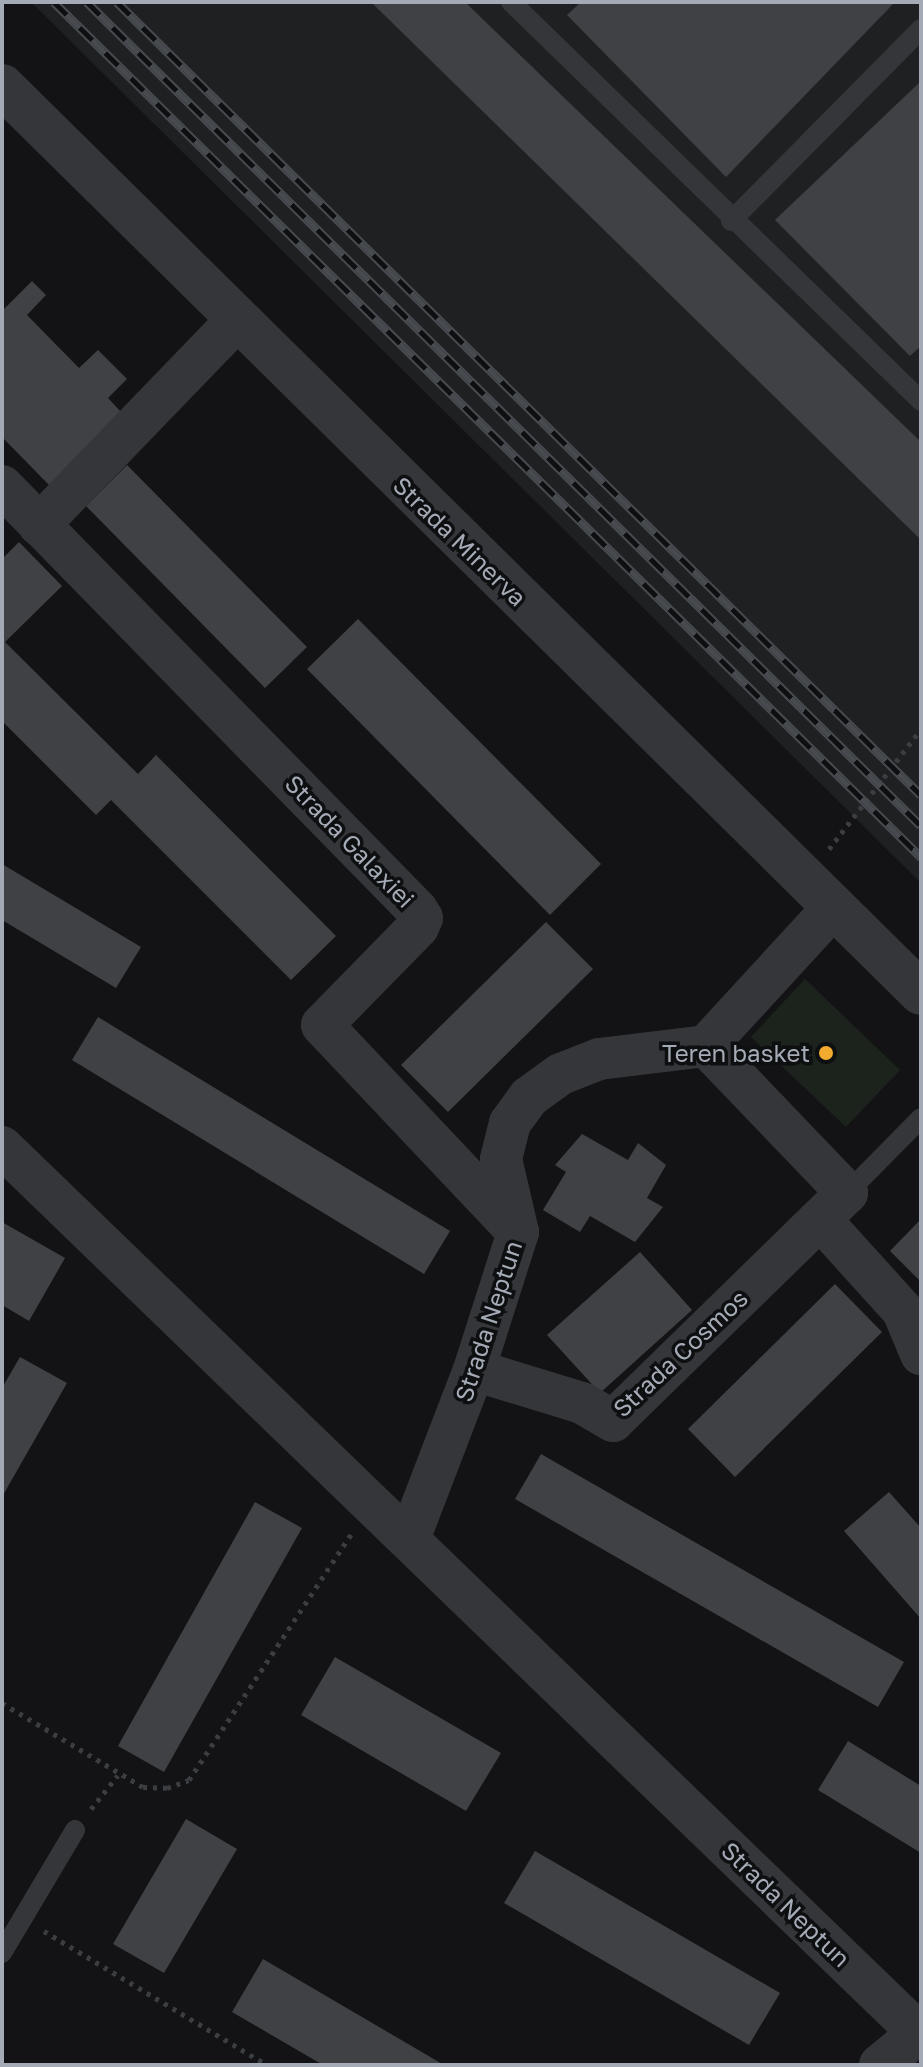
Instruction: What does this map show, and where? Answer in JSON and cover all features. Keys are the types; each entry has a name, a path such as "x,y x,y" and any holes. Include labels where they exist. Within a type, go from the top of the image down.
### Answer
{"street":[{"name":"Strada Minerva","path":"2,86 236,321 921,993"},
{"name":"Strada Galaxiei","path":"236,321 16,510 417,910 422,918 418,927 322,1025 518,1232"},
{"path":"834,907 706,1046 834,1206 903,1311 921,1354"},
{"name":"Strada Neptun","path":"409,1539 474,1370 518,1232 501,1159 510,1123 529,1097 561,1074 599,1059 706,1046"},
{"name":"Strada Neptun","path":"2,1147 920,2034"},
{"name":"Strada Cosmos","path":"474,1370 568,1397 613,1421 834,1206"},
{"path":"880,2065 920,2034"}],"lane":[{"path":"517,4 731,221 921,401"},
{"path":"731,221 921,29"},
{"path":"834,1206 921,1118"},
{"path":"2,1953 75,1830"}],"path":[{"path":"858,815 921,729"},
{"path":"2,1703 118,1775 143,1787 167,1788 189,1780 371,1503"},
{"path":"75,1830 118,1775"},
{"path":"23,1918 267,2065"}],"shaded area":[{"path":"31,2 921,2 921,883"},
{"name":"Teren basket","path":"805,979 900,1070 846,1127 751,1037"}],"building":[{"path":"371,2 465,2 921,442 921,540"},
{"path":"581,2 895,2 726,177 567,15"},
{"path":"921,81 921,346 910,356 775,220"},
{"path":"32,281 46,295 27,315 79,368 98,350 127,379 108,398 122,413 49,485 2,437 2,311"},
{"path":"127,465 307,647 265,688 86,506"},
{"path":"19,542 62,586 5,642 138,774 156,755 336,936 291,980 111,800 96,815 2,721 2,559"},
{"path":"358,619 601,864 550,915 307,669"},
{"path":"2,864 141,947 116,988 2,920"},
{"path":"546,922 593,969 448,1112 401,1065"},
{"path":"98,1017 450,1231 424,1274 72,1060"},
{"path":"582,1134 628,1160 638,1143 666,1165 647,1198 663,1207 635,1242 590,1216 580,1232 543,1210 566,1172 555,1165"},
{"path":"921,1219 921,1282 890,1251"},
{"path":"2,1222 65,1258 29,1321 2,1305"},
{"path":"640,1252 692,1310 600,1393 547,1335"},
{"path":"835,1284 882,1332 735,1477 688,1429"},
{"path":"20,1357 67,1383 2,1497 2,1388"},
{"path":"541,1454 904,1662 878,1707 515,1499"},
{"path":"889,1492 921,1528 921,1619 844,1531"},
{"path":"255,1502 302,1528 164,1772 118,1746"},
{"path":"335,1657 501,1753 466,1811 301,1715"},
{"path":"848,1741 921,1786 921,1853 818,1790"},
{"path":"186,1819 237,1849 164,1973 113,1944"},
{"path":"535,1851 780,1993 749,2045 504,1903"},
{"path":"263,1959 444,2065 323,2065 232,2012"}],"railway":[{"path":"54,2 921,857"},
{"path":"87,2 921,826"},
{"path":"117,2 921,795"}],"place":[{"name":"Teren basket","path":"826,1053"}]}
